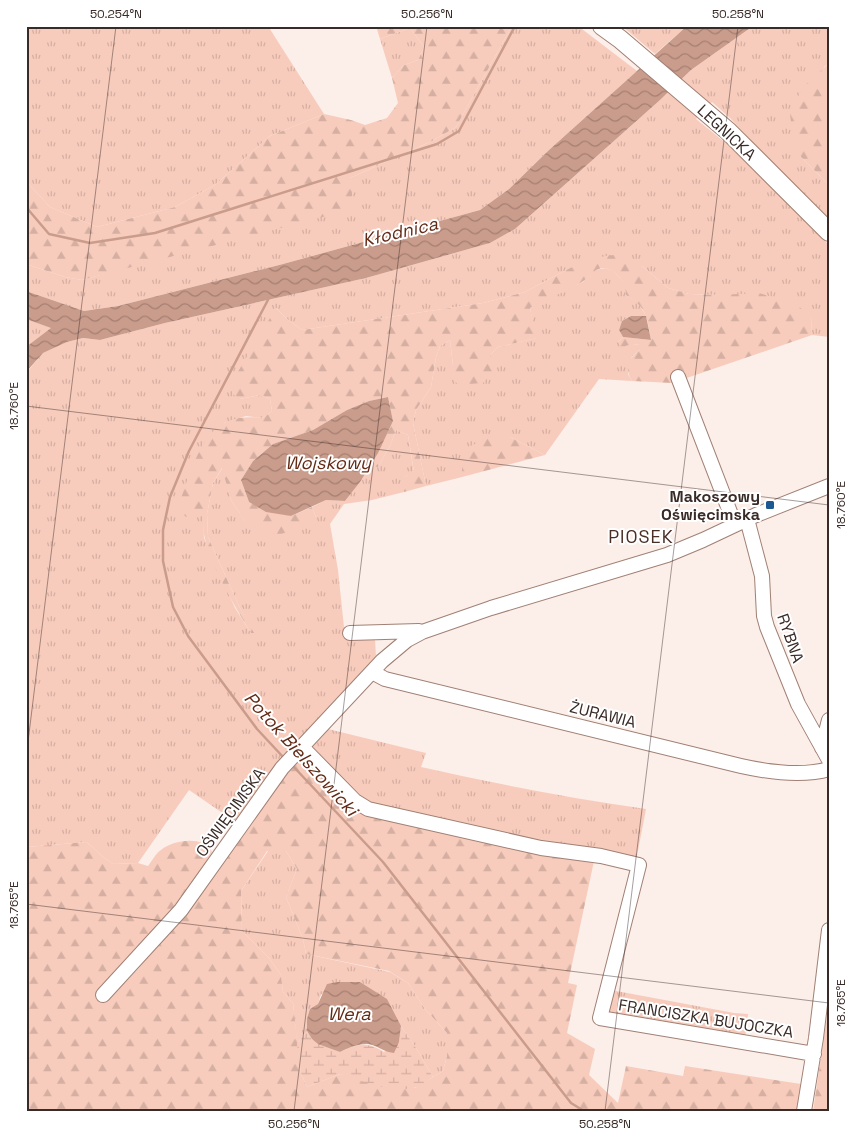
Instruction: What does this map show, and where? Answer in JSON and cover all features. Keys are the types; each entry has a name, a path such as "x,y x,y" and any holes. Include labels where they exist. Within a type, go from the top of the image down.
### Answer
{"main road":[{"name":"LEGNICKA","path":"602,26 709,114 829,232"}],"street":[{"name":"RYBNA","path":"678,377 741,522 762,576 765,620 791,689 825,754"},
{"name":"OŚWIĘCIMSKA","path":"102,995 181,910 282,768 390,653 414,636 491,608 654,560 690,546 741,522 828,490"},
{"name":"OŚWIĘCIMSKA","path":"350,633 414,632 432,628"},
{"path":"383,633 386,647 390,653"},
{"name":"ŻURAWIA","path":"372,672 385,679 741,766 790,772 822,771 829,768"},
{"path":"825,754 829,720"},
{"name":"FRANCISZKA BUJOCZKA","path":"297,752 368,810 540,848 601,856 640,865 600,1018 814,1054"},
{"path":"804,1111 814,1054 829,930"}],"green space":[{"path":"26,26 268,26 324,114 270,136 215,185 175,207 97,227 50,207 26,181"},
{"path":"376,26 512,26 456,127 432,141 350,178 353,209 82,280 65,277 26,264 26,181 50,207 97,227 175,207 215,185 270,136 324,114 365,125 387,118 398,103 392,78 404,65 418,60 424,47 410,28 380,39"},
{"path":"512,26 578,26 637,71 549,150 509,189 480,210 283,264 118,306 84,311 26,291 26,264 65,277 82,280 125,268 350,178 432,141 456,127"},
{"path":"622,26 687,26 655,54"},
{"path":"753,26 829,26 829,63 824,67 800,156 829,185 829,222 730,118 712,102 696,119 727,144 829,245 829,337 812,335 811,317 719,295 689,294 668,288 642,266 570,268 525,292 483,303 302,330 276,308 240,399 260,395 270,399 272,411 263,418 246,416 224,423 203,516 204,538 235,608 251,633 253,633 208,537 207,514 213,483 223,467 231,500 245,521 316,517 312,507 326,500 345,501 369,467 378,467 390,446 396,430 408,435 414,473 404,477 404,492 372,500 344,504 330,524 338,570 345,637 375,639 376,657 237,823 189,790 138,863 113,864 87,842 26,847 26,373 43,353 67,342 83,338 100,340 165,323 366,278 490,243 515,229 691,70"},
{"path":"410,28 424,47 418,60 404,65 392,78 380,39"},
{"path":"829,63 829,185 800,156 793,138 790,114 802,88"},
{"path":"623,254 642,266 668,288 689,294 759,293 796,304 811,317 812,335 672,383 632,381 628,372 628,364 640,350 640,345 632,344 622,347 618,342 623,337 651,340 647,319 638,304 626,295 625,284 618,276 607,268 600,268 576,286 530,308 537,338 498,347 490,355 494,371 483,383 461,385 455,382 450,340 440,346 436,357 431,387 416,410 413,423 426,486 404,492 404,477 414,472 408,435 396,430 390,446 378,467 369,467 393,421 388,397 369,401 347,410 313,430 273,444 253,461 241,480 249,502 291,516 312,507 316,517 304,527 278,535 260,530 245,521 231,500 222,468 213,483 207,514 208,537 239,606 254,633 251,633 218,575 204,536 203,516 186,517 178,509 193,465 204,443 211,434 218,427 237,418 263,418 272,411 270,399 260,395 240,399 234,395 230,385 276,308 302,330 483,303 525,292 570,268 605,256"},
{"path":"606,268 613,271 626,284 626,295 638,302 646,316 631,316 622,321 619,330 623,337 618,342 640,345 640,350 632,356 628,374 632,381 599,379 545,455 510,437 462,463 462,477 426,486 413,423 416,410 431,387 436,357 440,346 450,340 453,366 490,355 498,347 536,338 530,308 538,302 583,282 594,270"},
{"path":"26,319 52,328 26,347"},
{"path":"490,437 510,437 545,455 462,477 462,463 466,448"},
{"path":"324,728 426,753 421,767 533,790 646,809 636,861 371,808 308,746"},
{"path":"305,755 356,810 394,820 594,861 568,983 577,985 567,1033 595,1049 589,1075 618,1103 626,1066 683,1076 685,1066 801,1084 797,1111 310,1111 305,1109 304,1111 26,1111 26,847 87,842 113,864 138,863 148,866 159,851 180,842 196,841 208,847 212,852 183,897 97,992 107,1001 163,940 197,888 287,773","holes":["267,851 286,851 297,869 286,897 303,939 306,954 389,971 408,983 425,1009 447,1033 447,1056 443,1071 415,1088 340,1074 307,1087 301,1074 293,1003 283,992 281,975 269,958 242,931 241,891"]},
{"path":"268,851 286,851 297,869 286,897 303,939 306,954 390,972 408,983 425,1009 447,1033 447,1056 443,1071 433,1077 401,1026 321,994 318,1004 307,1019 307,1031 297,1044 293,1003 283,992 281,975 269,958 242,931 241,891"},
{"path":"611,990 748,1014 745,1039 609,1016 605,1011"},
{"path":"829,1003 829,1111 813,1111"},
{"path":"401,1026 433,1077 423,1084 404,1089 386,1088 340,1074 307,1087 301,1074 297,1044 307,1031 312,1039 340,1052 352,1047 367,1045 384,1052 399,1042"}],"water":[{"name":"Kłodnica","path":"687,26 753,26 691,70 515,229 490,243 366,278 165,323 100,340 83,338 67,342 43,353 26,372 26,347 51,328 26,319 26,291 84,311 118,306 283,264 480,210 509,189 549,150"},
{"path":"631,316 646,316 651,340 623,337 619,330 622,321"},
{"name":"Wojskowy","path":"388,397 393,421 378,453 360,482 345,501 326,500 291,516 266,512 249,502 241,480 253,461 273,444 313,430 347,410 369,401"},
{"name":"Wera","path":"360,982 387,999 401,1026 399,1042 394,1053 366,1044 340,1052 318,1044 312,1039 307,1031 307,1019 310,1009 318,1004 327,984"}],"waterway":[{"path":"26,207 49,234 90,243 155,233 437,144 459,131 515,26"},
{"name":"Potok Bielszowicki","path":"270,296 189,451 170,497 163,530 163,561 173,607 188,636 257,729 284,758"},
{"name":"Potok Bielszowicki","path":"292,765 383,862 571,1103 584,1111"}],"place":[{"name":"Makoszowy Oświęcimska","path":"770,505"}],"district":[{"name":"PIOSEK","path":"641,537"}]}
